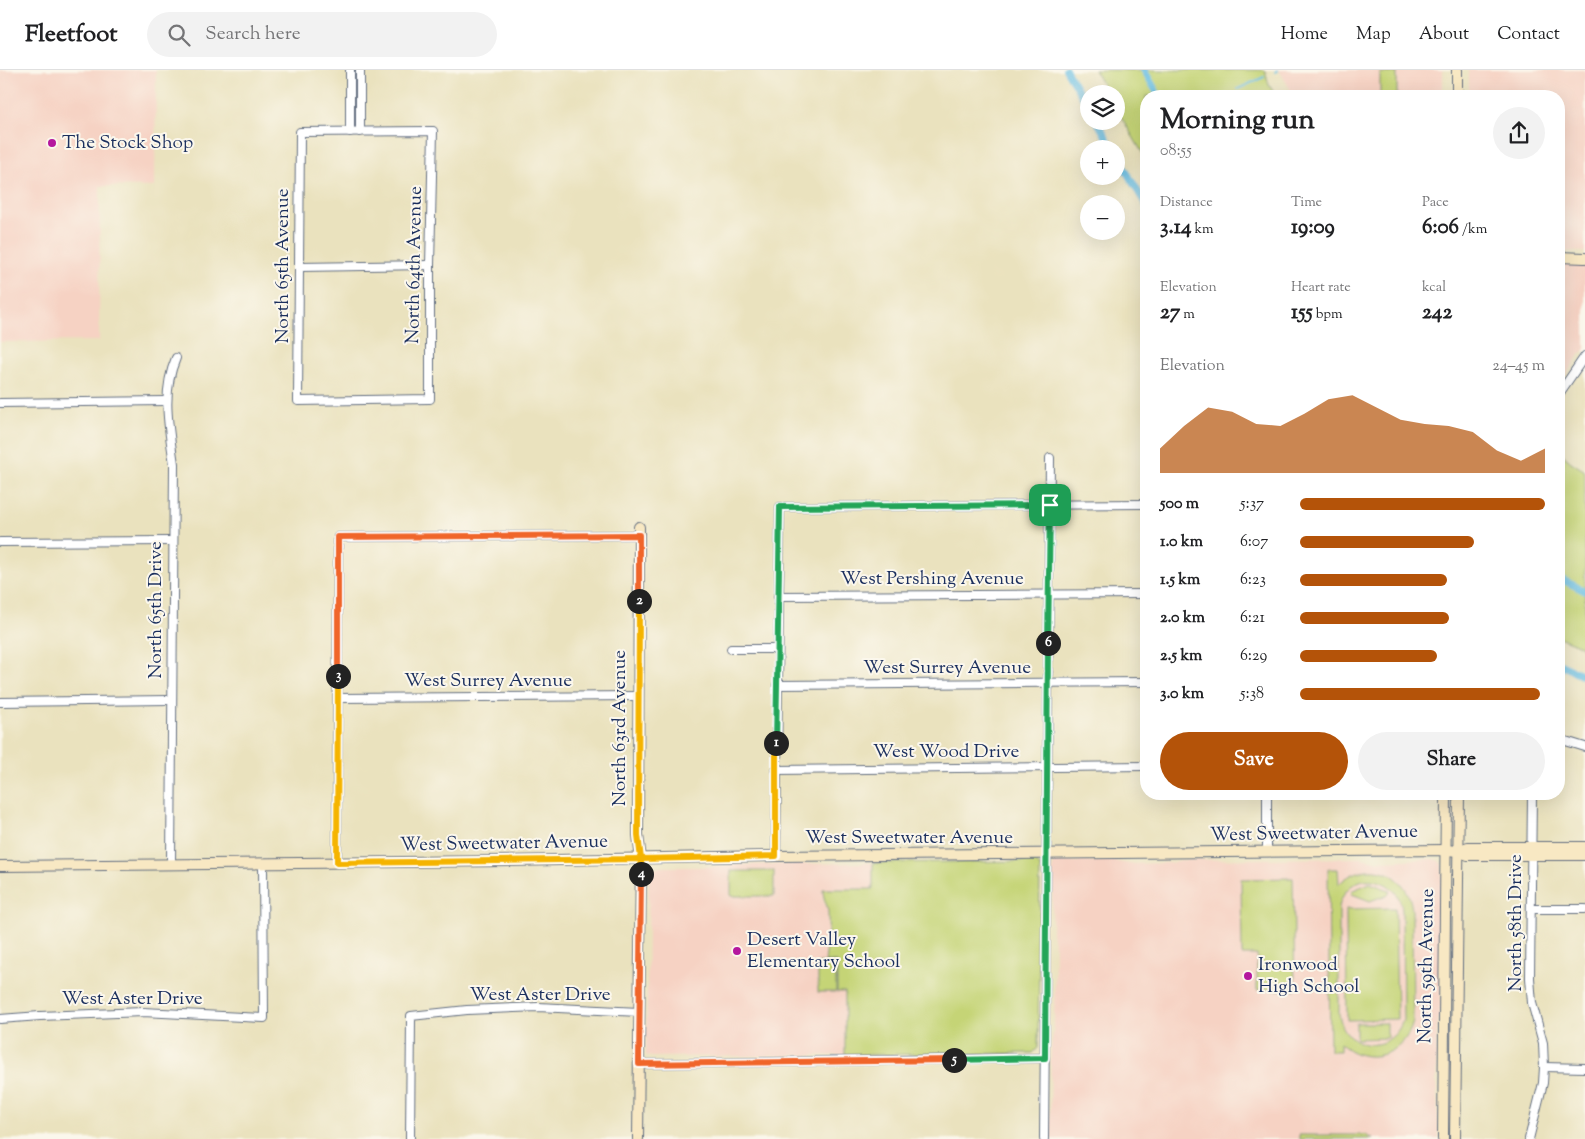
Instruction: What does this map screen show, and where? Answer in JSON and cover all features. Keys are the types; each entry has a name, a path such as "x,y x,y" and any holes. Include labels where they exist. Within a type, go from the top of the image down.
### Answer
{"street":[{"path":"350,70 350,132 360,132 360,70"},
{"path":"1457,70 1457,90"},
{"path":"350,100 360,100"},
{"name":"North 64th Avenue","path":"298,401 430,399 433,131 360,132"},
{"name":"North 65th Avenue","path":"298,401 300,132 350,132"},
{"path":"1565,257 1585,258"},
{"path":"299,267 430,265"},
{"path":"1565,385 1585,356"},
{"name":"North 65th Drive","path":"171,864 174,464 166,402 169,377 176,358"},
{"path":"0,403 166,402"},
{"path":"1044,1139 1050,458"},
{"path":"776,856 780,507 1140,504"},
{"path":"337,863 338,537 639,531"},
{"name":"North 63rd Avenue","path":"638,1139 641,859 638,835 639,531"},
{"path":"0,542 172,540"},
{"name":"West Pershing Avenue","path":"778,596 1140,594"},
{"path":"731,650 778,650"},
{"name":"West Surrey Avenue","path":"777,685 1140,682"},
{"name":"West Surrey Avenue","path":"338,698 638,696"},
{"path":"0,702 171,700"},
{"path":"1565,740 1585,747"},
{"name":"West Wood Drive","path":"776,770 1140,766"},
{"path":"1267,800 1268,852"},
{"name":"North 59th Avenue","path":"1443,1139 1446,800"},
{"name":"North 59th Avenue","path":"1455,1139 1459,800"},
{"name":"North 58th Drive","path":"1529,1139 1543,1083 1544,1067 1543,1043 1532,1003 1530,978 1532,800"},
{"path":"1532,851 1585,847"},
{"name":"West Sweetwater Avenue","path":"0,866 1446,850 1458,851 1468,855 1532,851"},
{"path":"1532,851 1585,855"},
{"name":"West Aster Drive","path":"0,1019 50,1015 143,1012 264,1018 263,864"},
{"path":"1531,909 1585,910"},
{"name":"West Aster Drive","path":"410,1139 410,1016 467,1010 538,1007 640,1012"},
{"path":"639,1064 1045,1058"},
{"path":"1443,1064 1451,1072 1456,1085"},
{"path":"1544,1067 1585,1068"}],"shaded area":[{"path":"0,70 156,70 155,187 100,186 99,341 0,342"},
{"path":"1279,70 1443,70 1442,90 1290,89"},
{"path":"1469,70 1585,70 1585,252 1565,251 1565,90 1469,90"},
{"path":"1565,263 1585,265 1585,350 1579,355 1565,377"},
{"name":"Ironwood High School","path":"1361,858 1376,861 1434,859 1442,864 1441,1005 1437,1029 1436,1082 1439,1139 1050,1139 1051,1048 1054,1029 1055,948 1052,933 1053,866 1055,862 1113,861 1129,864 1170,863 1181,860"},
{"name":"Desert Valley Elementary School","path":"873,863 874,889 823,889 823,900 828,910 825,962 837,962 837,991 845,992 845,1055 652,1057 646,1055 649,878 653,869 659,867"}],"green space":[{"path":"1094,70 1265,70 1272,90 1140,90 1140,149 1125,123 1125,85 1103,85"},
{"path":"1380,73 1397,73 1397,90 1380,90"},
{"path":"1565,456 1585,471 1585,648 1565,640"},
{"path":"1034,861 1040,866 1038,1048 1033,1053 845,1055 845,992 837,992 837,962 825,962 828,938 828,910 823,889 873,889 873,863"},
{"path":"1328,869 1338,869 1339,884 1361,871 1373,870 1384,872 1395,877 1403,886 1409,897 1412,911 1413,1022 1408,1034 1401,1043 1393,1050 1382,1055 1361,1055 1340,1043 1340,1051 1330,1051","holes":["1363,880 1384,883 1390,887 1398,897 1402,910 1403,1020 1397,1032 1379,1044 1368,1044 1358,1041 1349,1035 1342,1026 1339,1013 1339,907 1342,897 1350,887"]},
{"path":"731,871 774,871 774,896 731,896"},
{"path":"1293,878 1295,990 1257,990 1257,955 1242,955 1241,879"},
{"path":"1370,883 1389,890 1389,894 1370,901 1352,894 1351,891"},
{"path":"1395,908 1397,1019 1347,1020 1346,909"},
{"path":"818,963 836,963 836,992 818,992"},
{"path":"1356,1023 1387,1023 1387,1038 1356,1039"},
{"path":"1299,1135 1366,1135 1373,1139 1299,1139"}],"waterway":[{"path":"1066,70 1080,93"},
{"path":"1144,70 1156,90"},
{"path":"1238,89 1264,77"},
{"path":"1102,130 1108,140"},
{"path":"1125,169 1140,195"},
{"path":"1565,581 1585,591"},
{"path":"1565,667 1585,676"}],"place":[{"name":"The Stock Shop","path":"52,143"},
{"name":"Desert Valley Elementary School","path":"737,951"},
{"name":"Ironwood High School","path":"1248,976"}],"route":[{"path":"1050,505 780,507 776,856 641,859 638,835 639,535 338,537 337,863 641,859 639,1064 1045,1058 1050,505"}]}
